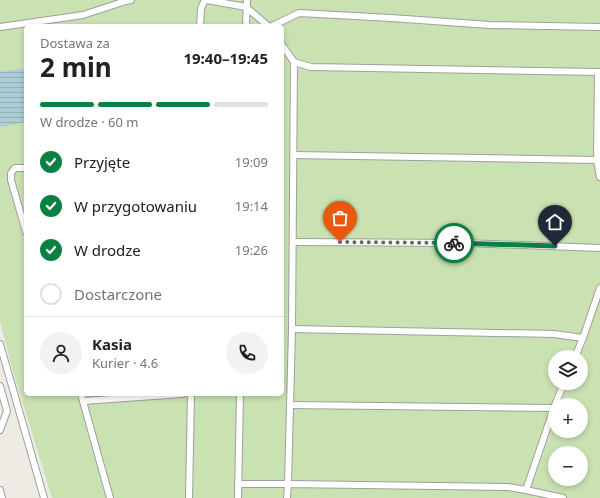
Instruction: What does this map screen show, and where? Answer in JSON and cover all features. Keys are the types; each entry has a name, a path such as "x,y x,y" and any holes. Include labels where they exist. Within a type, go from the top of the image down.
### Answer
{"lane":[{"path":"0,27 83,15 131,0"},
{"path":"200,24 201,8 206,0 246,7 266,24"},
{"path":"246,24 247,0"},
{"path":"276,24 299,13 490,25 600,27"},
{"path":"284,48 294,62 292,329 287,498"},
{"path":"294,62 310,66 599,72 597,160 600,177"},
{"path":"294,155 597,160"},
{"path":"24,168 15,168 11,173 11,180 24,225"},
{"path":"293,242 464,243 600,248"},
{"path":"578,350 600,288"},
{"path":"292,329 554,334 583,338"},
{"path":"0,344 44,498"},
{"path":"0,386 7,411 0,430"},
{"path":"82,396 110,498"},
{"path":"83,401 154,396"},
{"path":"189,498 192,396"},
{"path":"238,498 240,396"},
{"path":"290,405 548,406"},
{"path":"526,490 548,426"},
{"path":"238,484 508,487 563,498"},
{"path":"0,490 2,498"}],"green space":[{"path":"0,0 600,0 600,498 52,498 14,375 0,322"}],"water":[{"path":"18,69 24,70 24,122 0,127 0,72"}],"way so far":[{"path":"340,242 454,243"}],"route":[{"path":"454,243 555,246"}]}
